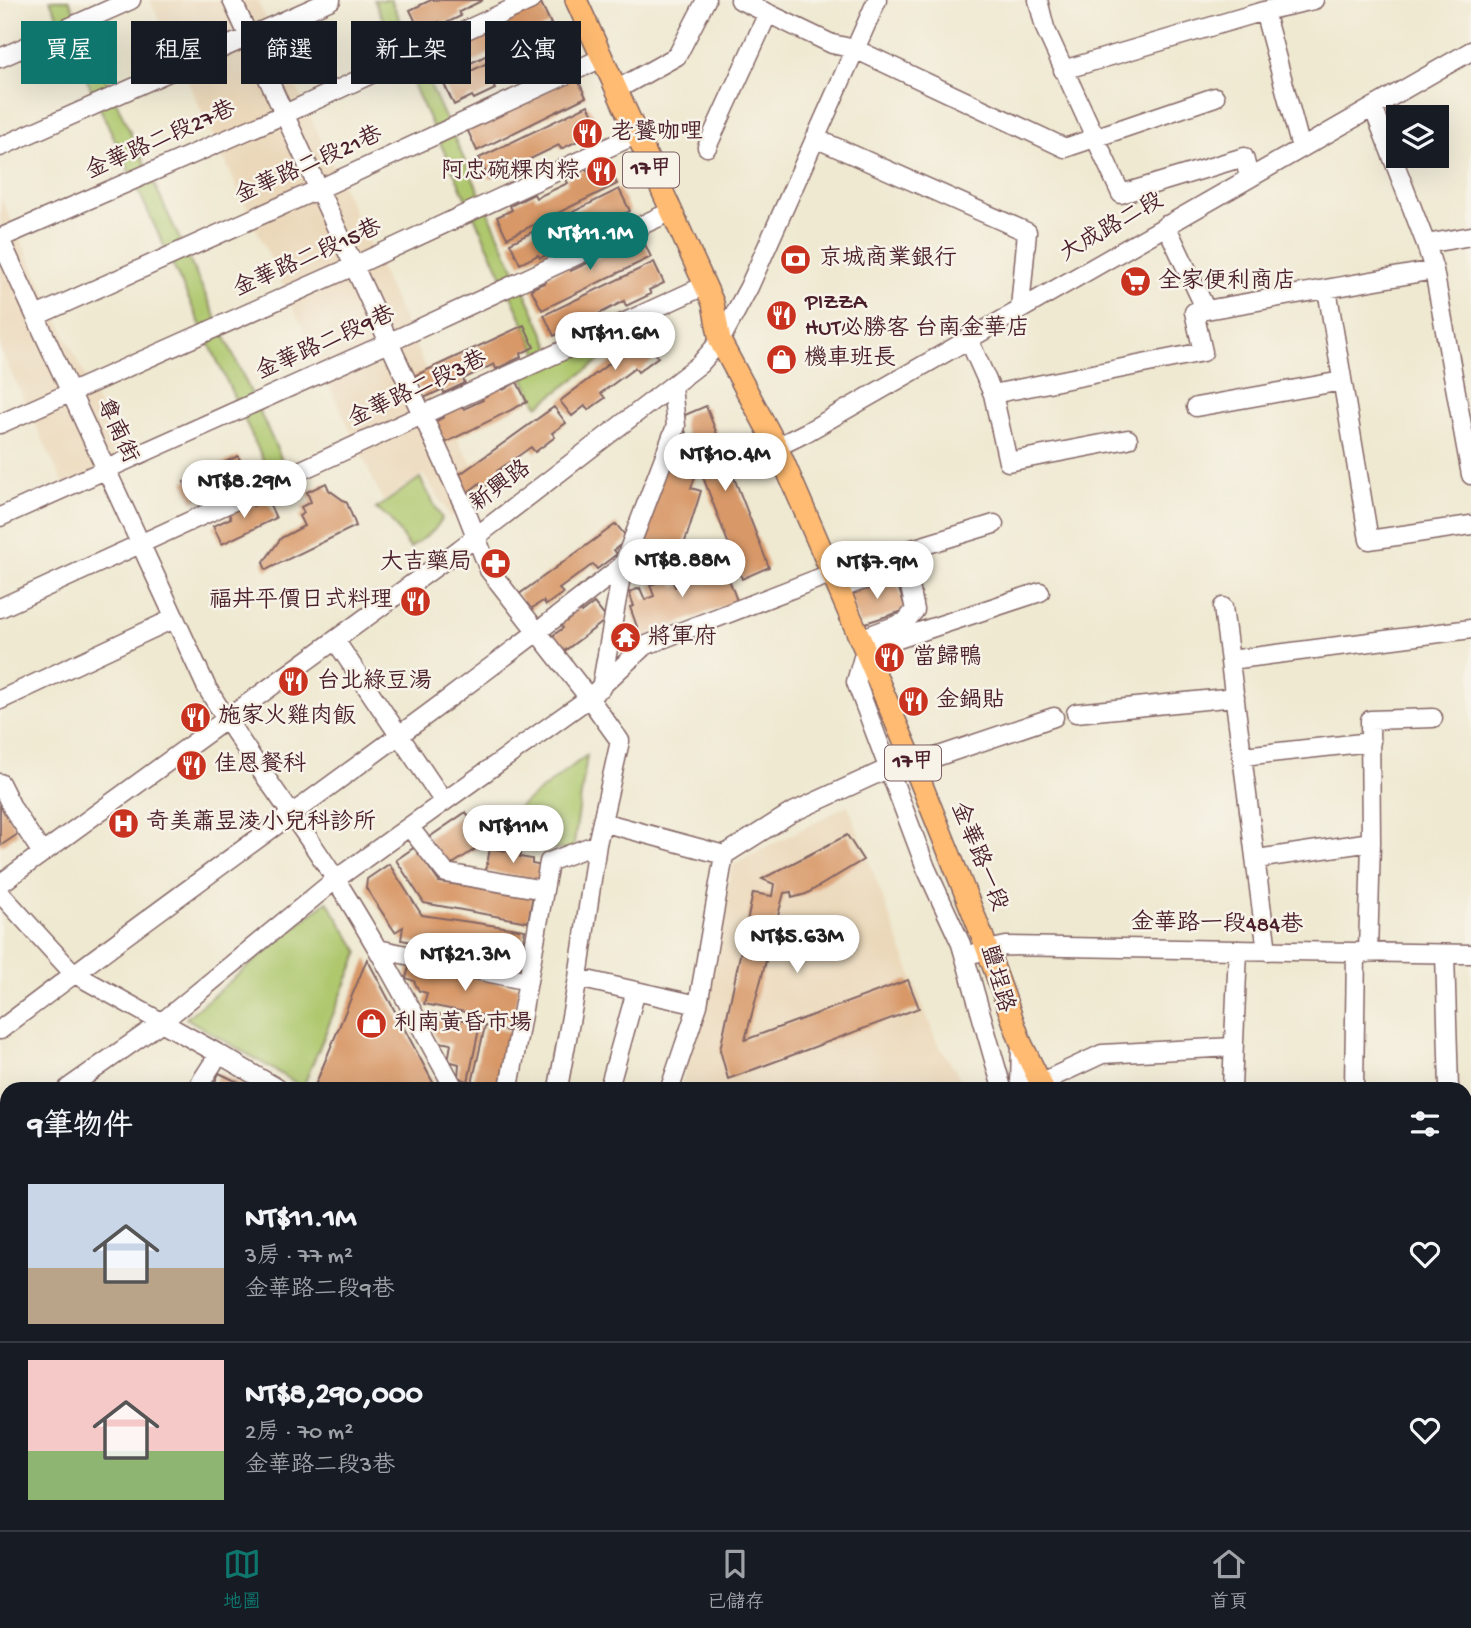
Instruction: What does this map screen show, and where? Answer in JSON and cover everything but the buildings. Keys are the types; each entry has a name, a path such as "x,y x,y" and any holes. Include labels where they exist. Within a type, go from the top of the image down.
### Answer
{"main road":[{"name":"17甲","path":"576,0 713,303 720,341"},
{"name":"金華路一段","path":"720,341 777,447 911,758 1021,1043 1033,1082"}],"street":[{"path":"0,58 131,0"},
{"path":"232,0 241,21"},
{"path":"285,21 331,0"},
{"name":"金華路二段27巷","path":"0,238 285,114 531,0"},
{"path":"616,90 677,57 706,0"},
{"path":"740,0 832,44 855,49 1065,148 1215,97"},
{"name":"新興路","path":"0,884 476,537 700,364 720,341 750,287 877,0"},
{"path":"1038,0 1045,28 1121,194 1244,157 1250,177"},
{"path":"1063,70 1264,11 1314,0"},
{"path":"1264,11 1301,148"},
{"path":"707,147 768,13"},
{"path":"0,148 241,41"},
{"name":"大成路二段","path":"777,447 1471,51"},
{"name":"金華路二段21巷","path":"36,316 603,58"},
{"path":"270,84 464,506 489,570 537,633 595,693 620,741 597,844 578,978 559,1082"},
{"path":"1373,107 1434,270 1471,475"},
{"name":"金華路二段15巷","path":"0,424 354,266 635,135"},
{"path":"815,138 1027,233 1020,308"},
{"name":"金華路二段9巷","path":"0,517 388,343 670,212"},
{"path":"1166,225 1206,310"},
{"path":"1426,244 1471,236"},
{"name":"尊南街","path":"0,238 206,686 336,879 378,949 451,1082"},
{"path":"993,394 1203,352 1194,312 1434,270"},
{"name":"金華路二段3巷","path":"0,608 704,286"},
{"path":"1327,289 1369,540 1471,525"},
{"path":"968,338 993,394 1008,462 1128,439"},
{"path":"1196,407 1342,380"},
{"path":"595,693 623,565 676,426 672,386"},
{"path":"77,1082 162,1022 336,879 595,693 645,646 994,524"},
{"path":"0,1030 73,973 400,736 623,565"},
{"path":"834,582 896,569 908,577 915,610 905,622 862,644"},
{"path":"862,644 1040,592"},
{"path":"1223,607 1268,951"},
{"path":"0,700 175,618"},
{"path":"1230,660 1471,629"},
{"path":"335,640 444,802"},
{"name":"鹽埕路","path":"862,644 856,682 926,868 964,956 1000,1082"},
{"path":"1076,713 1235,697"},
{"path":"602,822 724,855 791,813 911,758 933,758 1054,717"},
{"path":"1354,1082 1371,842 1370,720 1433,718"},
{"path":"1243,756 1371,743"},
{"path":"0,783 13,809 42,853"},
{"path":"410,828 446,873 544,890"},
{"path":"1257,859 1371,842"},
{"path":"510,1082 549,862 597,844"},
{"path":"675,1082 698,1005 724,855"},
{"path":"0,893 73,973 267,1082"},
{"name":"金華路一段484巷","path":"964,956 1006,946 1471,954"},
{"path":"378,949 527,981"},
{"path":"1232,1082 1238,950"},
{"path":"1445,954 1449,1082"},
{"path":"578,978 698,1005"},
{"path":"611,1082 636,991"},
{"path":"1044,1082 1102,1054 1233,1047"},
{"path":"201,1082 219,1054"}],"shaded area":[{"path":"150,0 257,0 267,21 241,21 241,84 296,84 462,447 488,491 451,517 423,474 383,501 189,84 227,84 227,21 160,21"},
{"path":"0,196 124,459 65,487 0,349"},
{"path":"848,805 937,1043 963,1082 682,1082 733,865"}],"green space":[{"path":"50,0 69,0 79,21 60,21"},
{"path":"374,0 391,0 401,21 384,21"},
{"path":"89,84 108,84 288,473 273,481"},
{"path":"413,84 430,84 557,362 665,312 538,406 523,378 544,367"},
{"path":"420,478 442,519 434,530 410,548 389,518 376,509"},
{"path":"587,755 573,850 535,849 494,826"},
{"path":"327,901 359,952 305,1082 295,1082 186,1018"}],"place":[{"name":"老饕咖哩","path":"588,133"},
{"name":"阿忠碗粿肉粽","path":"602,172"},
{"name":"京城商業銀行","path":"796,259"},
{"name":"全家便利商店","path":"1135,282"},
{"name":"PIZZA HUT必勝客 台南金華店","path":"782,316"},
{"name":"機車班長","path":"781,359"},
{"name":"大吉藥局","path":"495,563"},
{"name":"福丼平價日式料理","path":"416,601"},
{"name":"將軍府","path":"625,638"},
{"name":"當歸鴨","path":"890,658"},
{"name":"台北綠豆湯","path":"294,682"},
{"name":"金鍋貼","path":"913,701"},
{"name":"施家火雞肉飯","path":"195,717"},
{"name":"佳恩餐科","path":"191,765"},
{"name":"奇美蕭昱淩小兒科診所","path":"123,823"},
{"name":"利南黃昏市場","path":"371,1024"}]}
